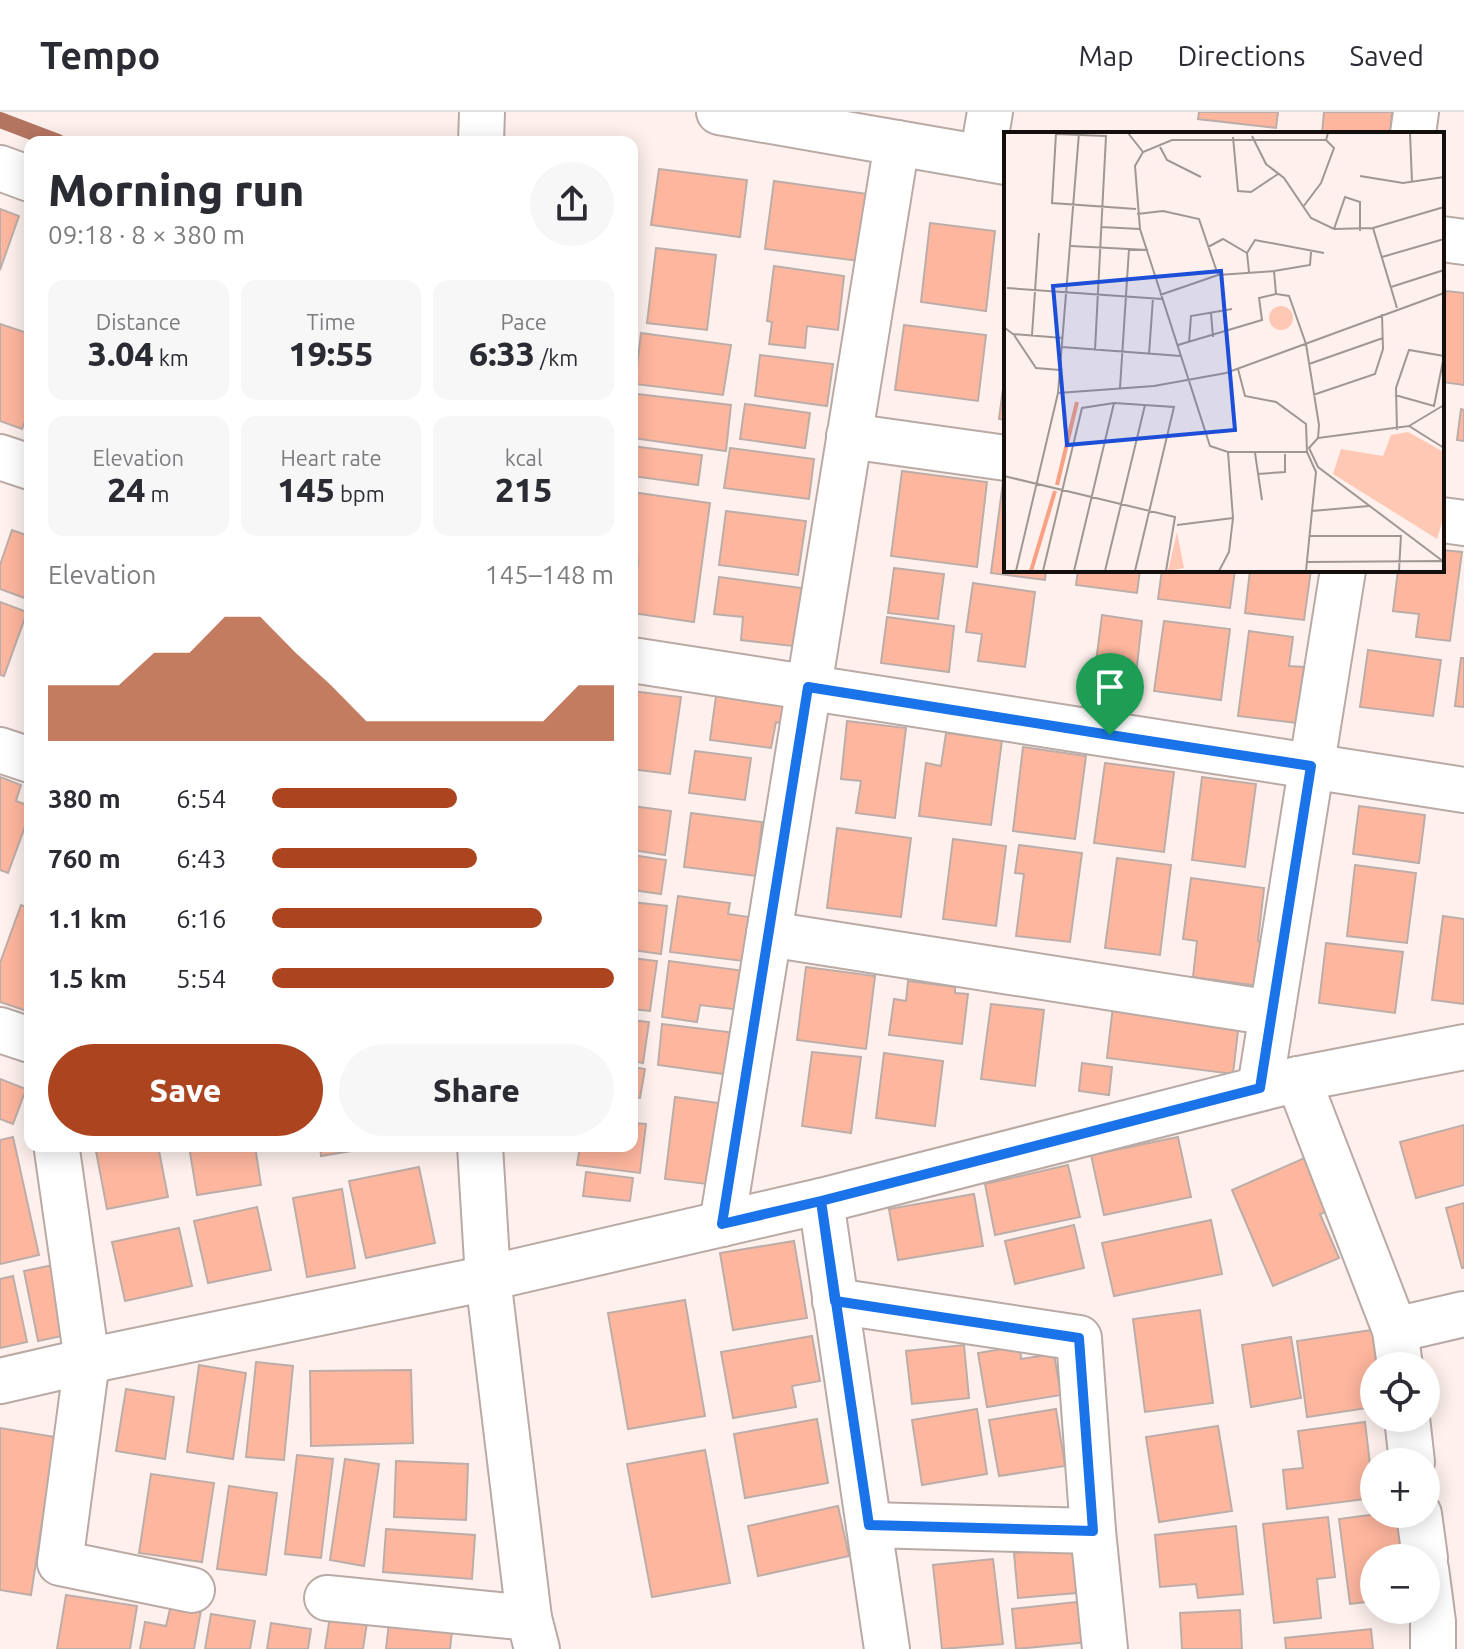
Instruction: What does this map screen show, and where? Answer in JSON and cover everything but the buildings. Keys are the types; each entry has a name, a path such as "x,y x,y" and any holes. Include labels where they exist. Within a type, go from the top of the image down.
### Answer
{"street":[{"path":"481,136 482,112"},
{"path":"719,112 994,160 990,112"},
{"path":"1413,132 1416,112"},
{"path":"722,1224 897,143"},
{"path":"0,168 24,177"},
{"path":"1444,239 1464,242"},
{"path":"849,436 1004,458"},
{"path":"0,457 24,465"},
{"path":"1444,520 1464,523"},
{"path":"1343,572 1272,1013 1279,1084 1398,1348 1464,1314"},
{"path":"638,661 1464,790"},
{"path":"0,750 24,758"},
{"path":"769,934 1272,1013"},
{"path":"0,1030 24,1038"},
{"path":"0,1381 488,1278 821,1201 1279,1084 1464,1047"},
{"path":"57,1152 87,1361 60,1563 192,1590"},
{"path":"327,1598 533,1633 488,1278 480,1152"},
{"path":"821,1201 887,1649"},
{"path":"835,1301 1079,1338 1105,1649"},
{"path":"869,1525 1093,1531"}],"waterway":[{"path":"0,120 42,136"}],"route":[{"path":"1110,735 808,687 722,1224 821,1201 835,1301 869,1525 1093,1531 1079,1338 835,1301 821,1201 1260,1088 1311,766 1110,735"}]}
